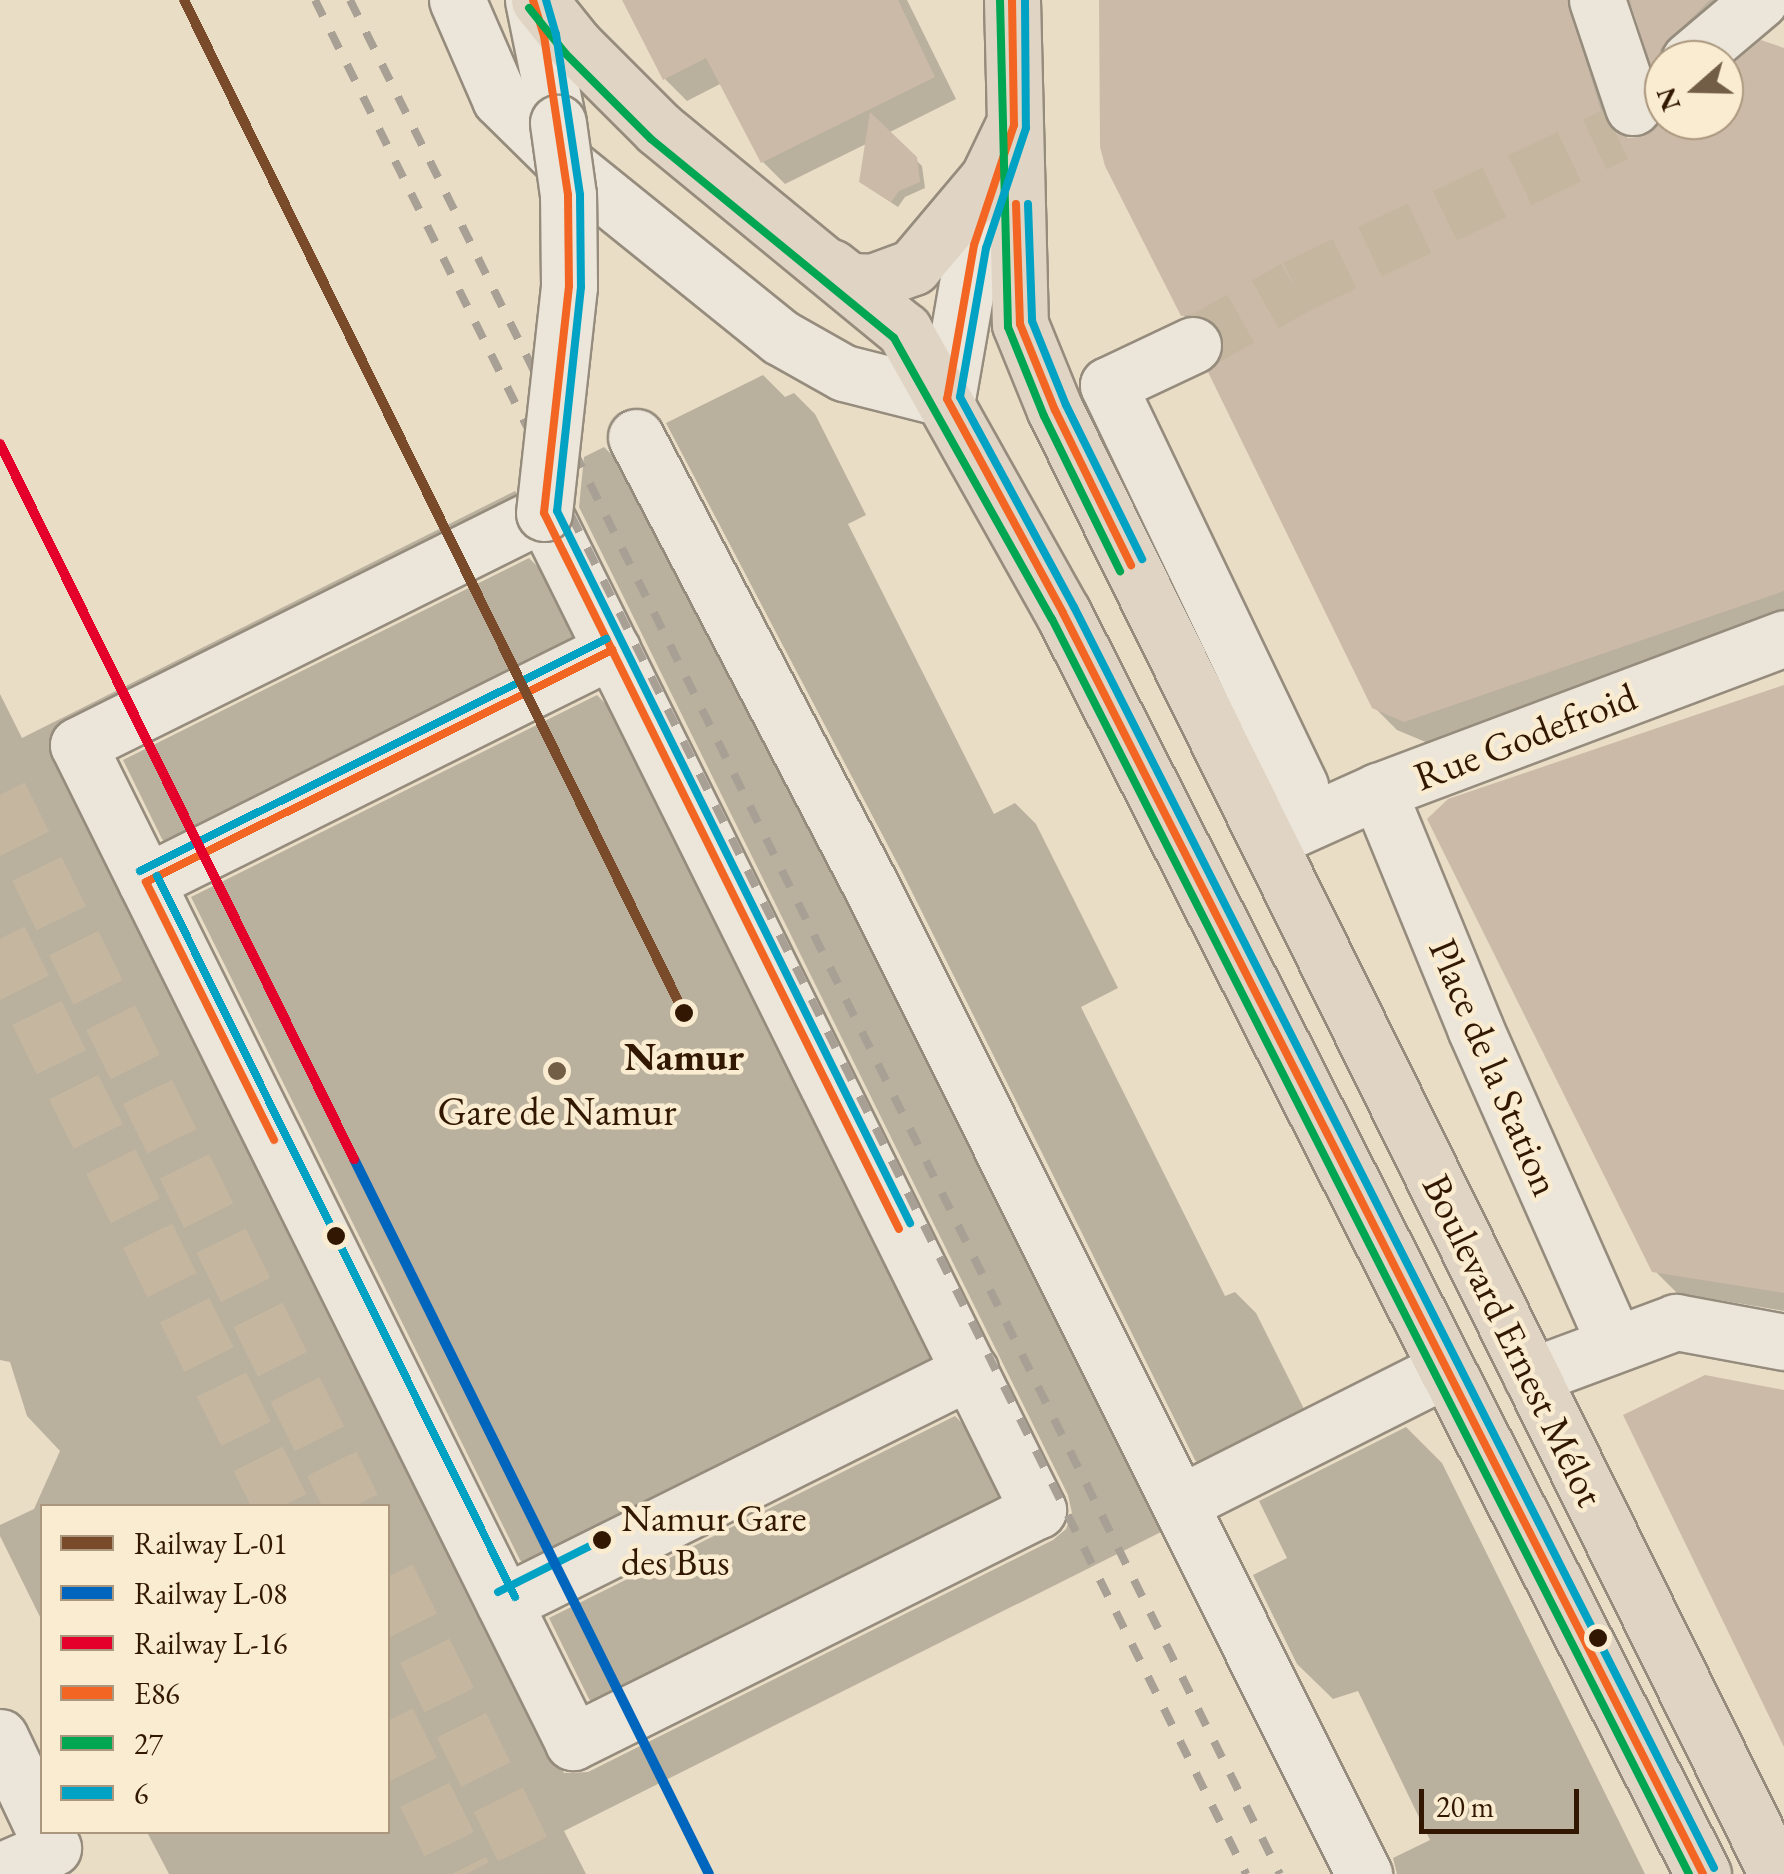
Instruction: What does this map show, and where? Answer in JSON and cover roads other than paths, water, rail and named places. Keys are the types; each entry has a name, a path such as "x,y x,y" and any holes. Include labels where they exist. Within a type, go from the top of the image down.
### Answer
{"main road":[{"path":"536,0 658,129 904,330 947,399 1063,612 1704,1874"},
{"path":"1012,0 1020,324 1055,410 1273,811 1197,877"},
{"path":"828,266 850,281 872,282 913,268 988,178 1014,125"},
{"name":"Boulevard Ernest Mélot","path":"1273,811 1532,1376 1777,1874"}],"street":[{"path":"457,0 500,99 566,165 646,231 780,337 812,355 844,372 947,399 974,245 1014,125"},
{"path":"536,0 568,195 568,303 544,514 1038,1510 573,1742 78,745 544,514"},
{"path":"1597,0 1637,107"},
{"path":"1713,40 1760,0"},
{"path":"1055,410 1192,346"},
{"path":"1108,385 1273,811"},
{"path":"636,436 874,890 1364,1874"},
{"name":"Rue Godefroid","path":"1273,811 1378,791 1784,638"},
{"path":"146,882 612,650"},
{"name":"Place de la Station","path":"1378,791 1475,1028 1614,1342"},
{"path":"1532,1376 1614,1342 1676,1322 1784,1342"},
{"path":"1180,1502 1446,1369"},
{"path":"504,1603 970,1371"},
{"path":"0,1736 40,1820"},
{"path":"0,1870 52,1845"}],"tunnel":[{"path":"1193,345 1295,287 1616,134"},
{"path":"0,794 352,1504"},
{"path":"0,938 281,1504"},
{"path":"390,1580 535,1874"},
{"path":"390,1724 464,1874"}],"railway":[{"path":"315,0 1246,1874"},
{"path":"350,0 1280,1874"}],"rail line":[{"name":"L-01","path":"184,0 684,1013"},
{"name":"L-16","path":"0,444 354,1159"},
{"name":"L-08","path":"354,1159 709,1874"}],"place":[{"name":"Namur","path":"684,1013"},
{"name":"Gare de Namur","path":"557,1071"},
{"name":"Namur Gare des Bus","path":"602,1540"}]}
